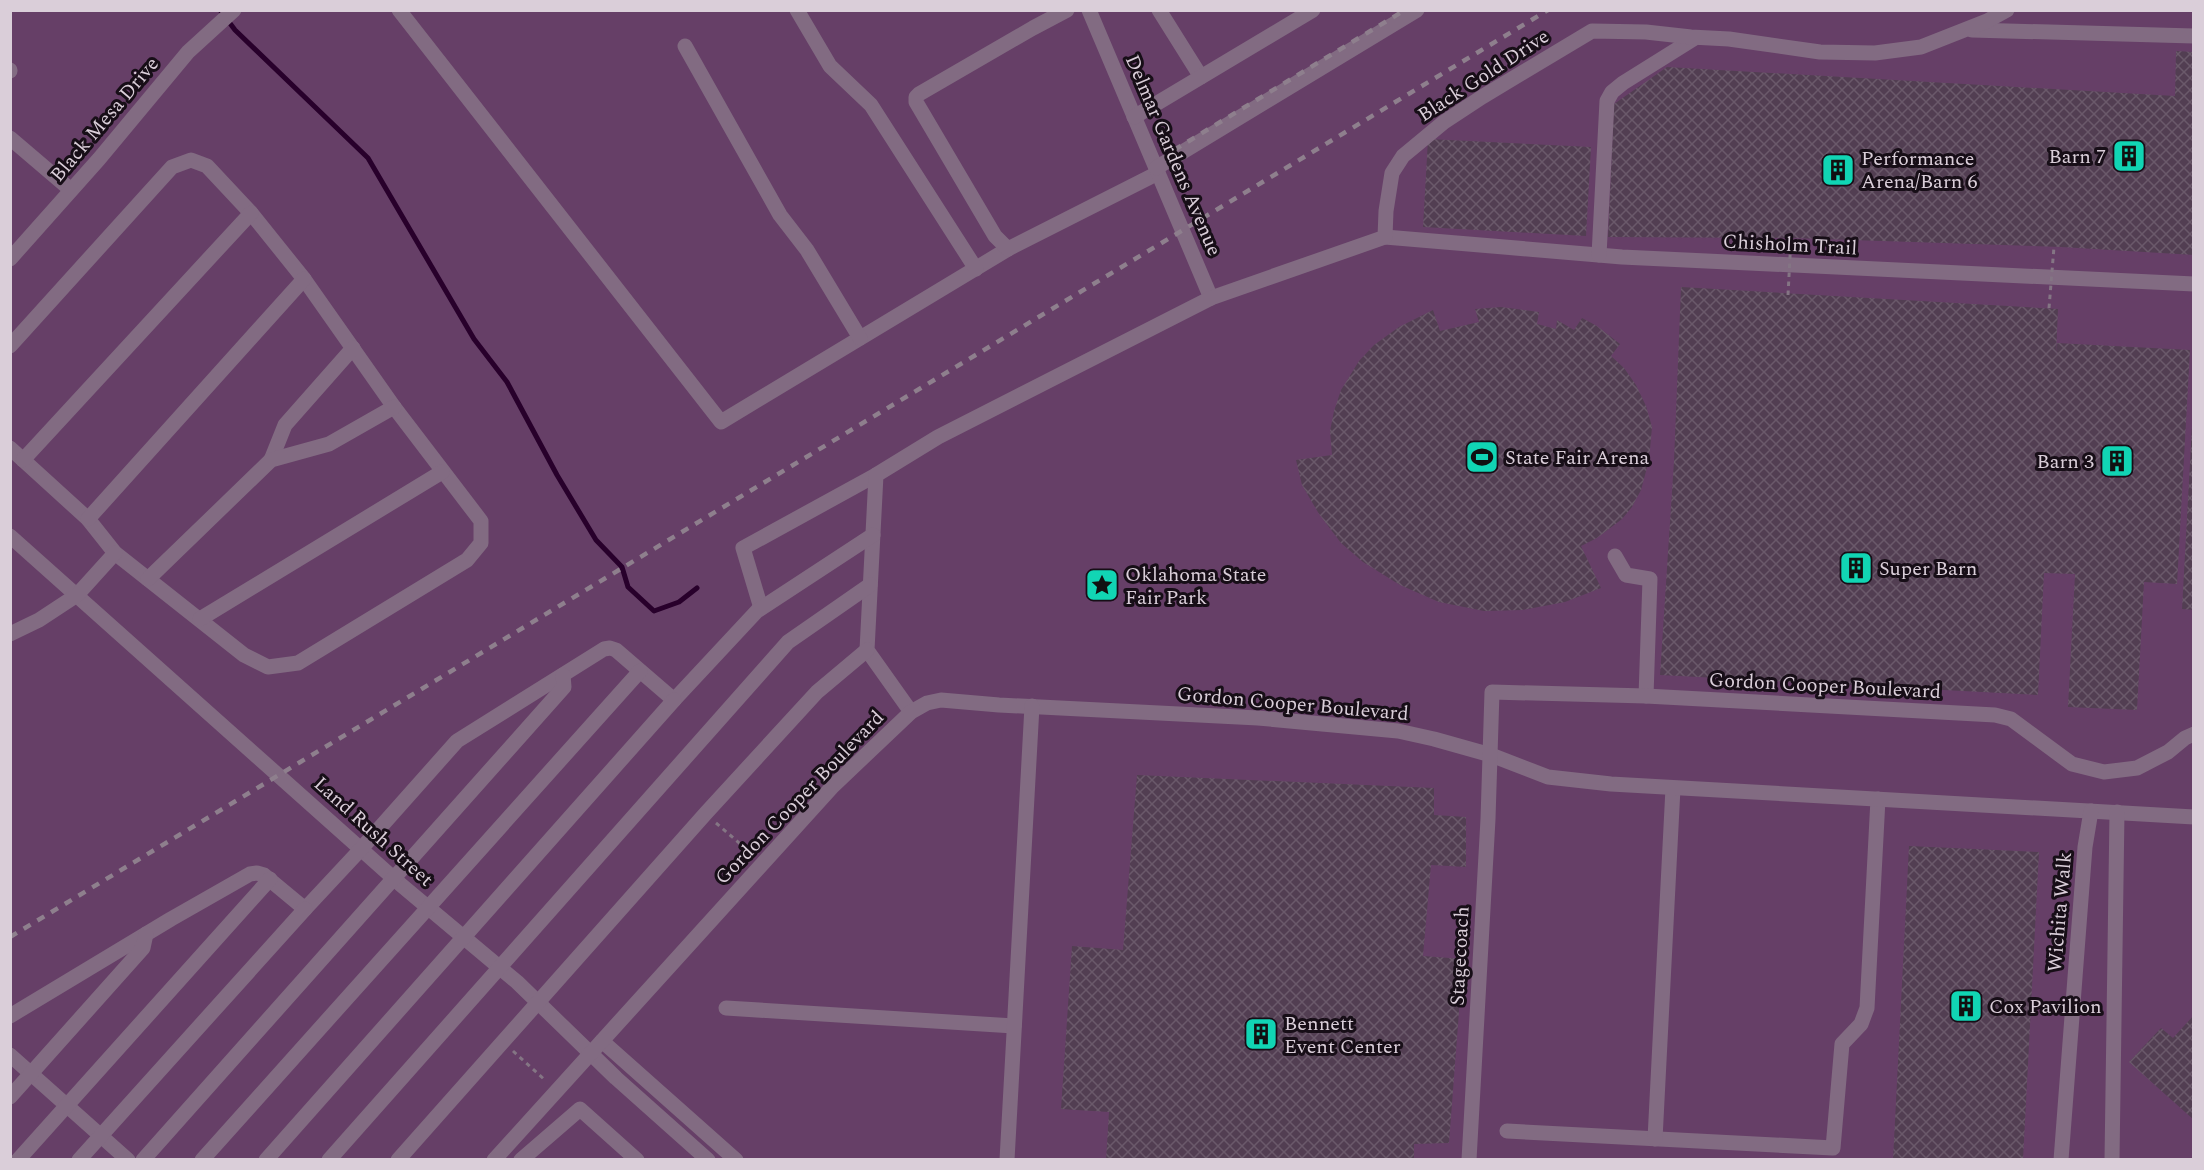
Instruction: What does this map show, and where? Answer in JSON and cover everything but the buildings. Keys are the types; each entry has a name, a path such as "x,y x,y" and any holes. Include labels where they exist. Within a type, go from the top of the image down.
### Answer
{"street":[{"name":"Black Mesa Drive","path":"10,259 188,52 234,10"},
{"path":"399,10 722,422 1008,249 1157,171 1417,10"},
{"path":"798,10 830,66 871,105 976,269"},
{"path":"1008,249 995,236 916,102 916,97 1067,10"},
{"name":"Delmar Gardens Avenue","path":"1089,10 1211,298"},
{"path":"1159,10 1201,77"},
{"path":"1134,117 1313,10"},
{"name":"Black Gold Drive","path":"1385,237 1386,211 1392,174 1395,166 1421,139 1482,97 1592,31 1646,32 1695,38 1729,39 1820,52 1875,53 1921,46 1965,30 2007,10"},
{"path":"1965,30 2193,36"},
{"path":"1599,255 1607,101 1612,92 1623,83 1695,38"},
{"path":"685,46 780,215 807,250 860,338"},
{"path":"10,138 71,190"},
{"path":"10,346 172,167 190,160 207,166 251,213 304,279 394,407 481,521 481,543 467,560 298,663 268,667 244,655 115,553 88,519 10,448"},
{"path":"23,460 251,213"},
{"path":"761,608 743,548 876,476 939,436 1211,298 1385,237"},
{"name":"Chisholm Trail","path":"1385,237 1599,255 2193,284"},
{"path":"88,519 304,279"},
{"path":"148,579 271,460 285,425 353,348"},
{"path":"271,460 328,444 394,407"},
{"path":"200,619 442,472"},
{"path":"876,476 867,650 911,712"},
{"path":"266,1160 674,700 761,608 873,535"},
{"name":"Land Rush Street","path":"10,536 361,849 538,1002 708,1160"},
{"path":"12,631 39,620 77,595 115,553"},
{"path":"1615,556 1626,575 1650,579 1646,696"},
{"path":"329,1160 788,642 870,585"},
{"path":"79,1160 457,741 604,649 616,650 674,700"},
{"path":"398,1160 706,813 817,692 867,650"},
{"path":"202,1160 640,671"},
{"path":"143,1160 564,687 563,675"},
{"name":"Gordon Cooper Boulevard","path":"1491,755 1492,692 1646,696 1995,715 2011,719 2072,764 2104,772 2137,768 2168,752 2193,734"},
{"name":"Gordon Cooper Boulevard","path":"494,1160 833,786 911,712 927,703 941,700 1258,718 1398,730 1491,755 1548,777 1611,784 2193,817"},
{"path":"1007,1160 1032,706"},
{"name":"Stagecoach","path":"1469,1160 1491,755"},
{"path":"1655,1139 1673,788"},
{"path":"1507,1131 1833,1148 1842,1044 1861,1024 1867,1008 1878,799"},
{"name":"Wichita Walk","path":"2061,1160 2085,847 2091,811"},
{"path":"2112,1160 2117,812"},
{"path":"10,1016 250,874 257,873 270,879 305,909"},
{"path":"18,1160 270,879"},
{"path":"10,1098 142,948 146,934"},
{"path":"726,1008 1014,1026"},
{"path":"602,1041 736,1160"},
{"path":"10,1055 128,1160"},
{"path":"520,1160 580,1109 637,1160"}],"path":[{"path":"1788,294 1791,238"},
{"path":"2049,308 2054,247"},
{"path":"706,813 762,863"},
{"path":"502,1042 556,1090"}],"shaded area":[{"name":"Oklahoma State Fair Park","path":"11,11 2193,11 2193,1159 11,1159"}],"waterway":[{"path":"220,10 235,30 368,158 474,339 507,382 557,475 596,540 622,567 628,587 654,611 679,602 697,588"}],"railway":[{"path":"1174,150 1405,10"},
{"path":"10,937 1548,10"}],"place":[{"name":"Barn 7","path":"2129,156"},
{"name":"Performance Arena/Barn 6","path":"1838,170"},
{"name":"State Fair Arena","path":"1482,457"},
{"name":"Barn 3","path":"2117,461"},
{"name":"Super Barn","path":"1856,568"},
{"name":"Oklahoma State Fair Park","path":"1102,585"},
{"name":"Cox Pavilion","path":"1966,1006"},
{"name":"Bennett Event Center","path":"1261,1034"}]}
